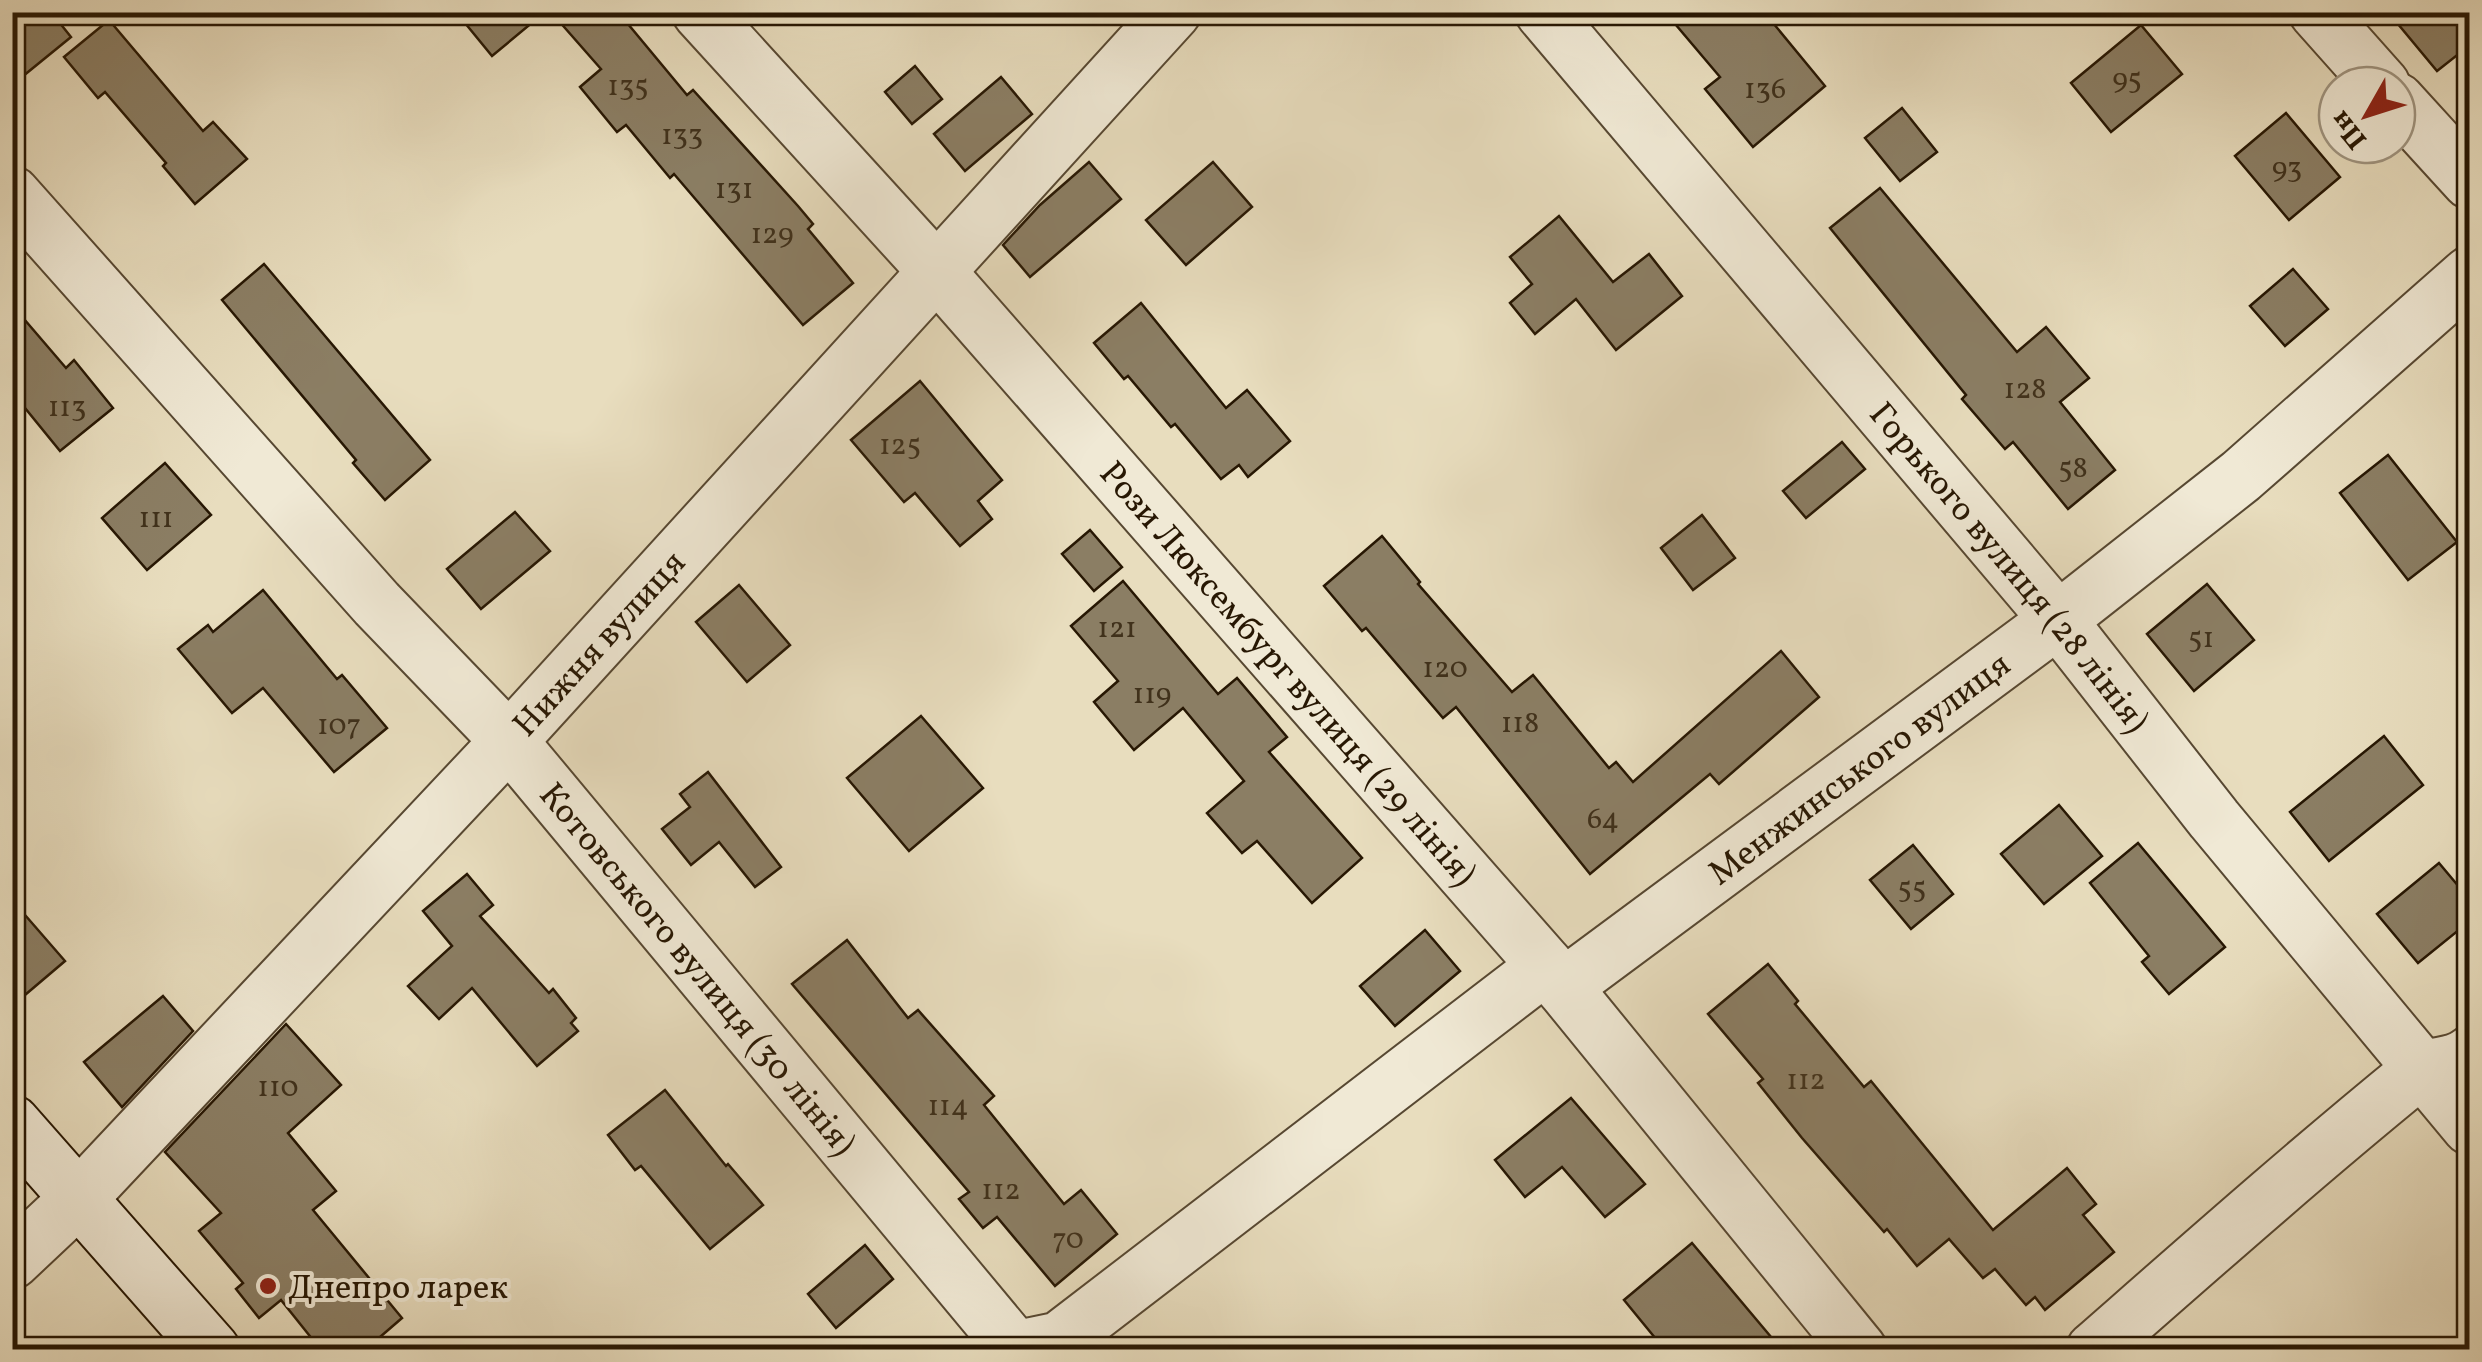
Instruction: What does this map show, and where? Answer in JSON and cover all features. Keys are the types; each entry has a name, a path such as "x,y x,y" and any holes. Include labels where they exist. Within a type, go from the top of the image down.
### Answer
{"street":[{"name":"Рози Люксембург вулиця (29 лiнiя)","path":"700,12 938,273 1554,977 1860,1350"},
{"name":"Нижня вулиця","path":"12,1261 80,1197 509,740 1173,12"},
{"name":"Горького вулиця (28 лiнiя)","path":"1543,12 2058,620 2214,819 2446,1061 2470,1127"},
{"path":"2317,12 2364,65"},
{"path":"2417,123 2470,182"},
{"name":"Котовського вулиця (30 лiнiя)","path":"12,194 377,604 509,740 1014,1349"},
{"name":"Менжинського вулиця","path":"1014,1349 1059,1340 1554,977 2058,620 2241,476 2470,274"},
{"path":"2094,1350 2347,1130 2446,1061"},
{"path":"12,1123 212,1350"}],"building":[{"path":"12,12 51,12 71,37 12,85"},
{"path":"456,12 545,12 492,56"},
{"path":"551,12 618,12 687,95 693,90 798,206 813,224 808,229 853,283 803,325 674,174 670,178 626,125 617,132 580,87 601,69"},
{"path":"1665,12 1764,12 1825,86 1753,147 1705,89 1720,77"},
{"path":"2388,12 2470,12 2470,45 2437,71"},
{"path":"109,20 203,131 213,122 247,159 195,204 163,166 166,163 105,92 98,98 64,57"},
{"path":"2141,25 2182,74 2111,132 2071,83"},
{"path":"915,66 942,99 912,124 885,92"},
{"path":"1001,77 1032,114 965,171 934,134"},
{"path":"1902,108 1937,152 1900,181 1865,138"},
{"path":"2286,113 2317,150 2317,165 2330,165 2340,177 2289,220 2235,156"},
{"path":"1089,162 1121,199 1030,277 1003,245 1040,205"},
{"path":"1213,162 1252,207 1186,265 1146,220"},
{"path":"1880,188 2017,352 2046,327 2089,378 2060,402 2115,470 2068,509 2013,442 2005,449 1962,399 1966,395 1830,228"},
{"path":"1559,216 1613,282 1649,254 1682,296 1616,350 1576,299 1535,334 1510,303 1532,284 1510,257"},
{"path":"264,264 430,460 385,500 222,300"},
{"path":"2293,269 2328,309 2285,346 2250,306"},
{"path":"1141,303 1226,408 1247,390 1290,441 1248,477 1239,465 1221,479 1175,424 1171,427 1094,343"},
{"path":"12,305 66,368 74,360 113,408 60,451 12,392"},
{"path":"920,381 1002,480 978,501 992,519 960,546 915,493 904,502 851,440"},
{"path":"1842,442 1865,469 1806,518 1783,491"},
{"path":"2388,455 2457,542 2408,580 2340,493"},
{"path":"165,463 211,515 147,570 102,518"},
{"path":"515,512 550,551 481,609 447,569"},
{"path":"1702,515 1735,558 1693,590 1661,548"},
{"path":"1090,530 1122,567 1094,591 1062,554"},
{"path":"1382,536 1418,584 1512,692 1533,675 1609,768 1616,762 1633,782 1781,651 1819,697 1719,784 1710,774 1590,874 1456,707 1443,718 1366,628 1362,631 1324,586"},
{"path":"1123,581 1218,694 1237,678 1287,737 1269,752 1362,858 1312,903 1257,841 1242,853 1207,813 1244,781 1183,708 1134,750 1094,702 1118,681 1071,626"},
{"path":"2207,584 2254,640 2194,691 2147,634"},
{"path":"739,585 790,645 747,682 696,622"},
{"path":"263,590 337,679 342,675 387,728 334,772 263,688 232,713 178,649 208,625 213,632"},
{"path":"921,716 983,788 909,851 847,778"},
{"path":"2384,736 2423,785 2329,861 2290,812"},
{"path":"708,772 781,867 755,887 719,842 691,865 662,829 690,807 680,794"},
{"path":"2059,805 2102,856 2044,904 2001,854"},
{"path":"2138,843 2225,947 2169,994 2142,962 2149,956 2090,883"},
{"path":"1913,845 1953,894 1911,929 1870,880"},
{"path":"2439,863 2470,900 2470,921 2418,963 2377,914"},
{"path":"467,874 493,905 480,916 549,993 553,989 576,1018 571,1023 578,1031 537,1066 472,988 439,1019 408,986 452,946 423,911"},
{"path":"12,900 65,961 12,1006"},
{"path":"1425,930 1460,971 1395,1026 1360,986"},
{"path":"847,940 908,1018 918,1010 994,1096 984,1105 1064,1204 1081,1190 1117,1234 1055,1286 997,1217 983,1228 959,1199 969,1192 792,984"},
{"path":"1768,964 1798,1001 1795,1004 1864,1087 1871,1081 1993,1230 2067,1168 2096,1204 2083,1215 2114,1252 2045,1310 2035,1297 2026,1305 1995,1269 1983,1278 1949,1239 1917,1266 1802,1138 1758,1083 1763,1079 1708,1014"},
{"path":"163,996 193,1031 122,1107 84,1062"},
{"path":"286,1024 341,1085 288,1133 336,1191 313,1210 402,1318 365,1350 321,1350 281,1300 259,1318 236,1289 243,1283 199,1231 221,1213 165,1152"},
{"path":"665,1090 763,1205 710,1249 641,1166 635,1170 608,1135"},
{"path":"1571,1098 1645,1184 1605,1217 1562,1167 1525,1197 1495,1160"},
{"path":"1692,1243 1782,1350 1665,1350 1624,1300"},
{"path":"865,1245 893,1279 836,1328 808,1294"}],"place":[{"name":"Днепро ларек","path":"268,1286"}]}
